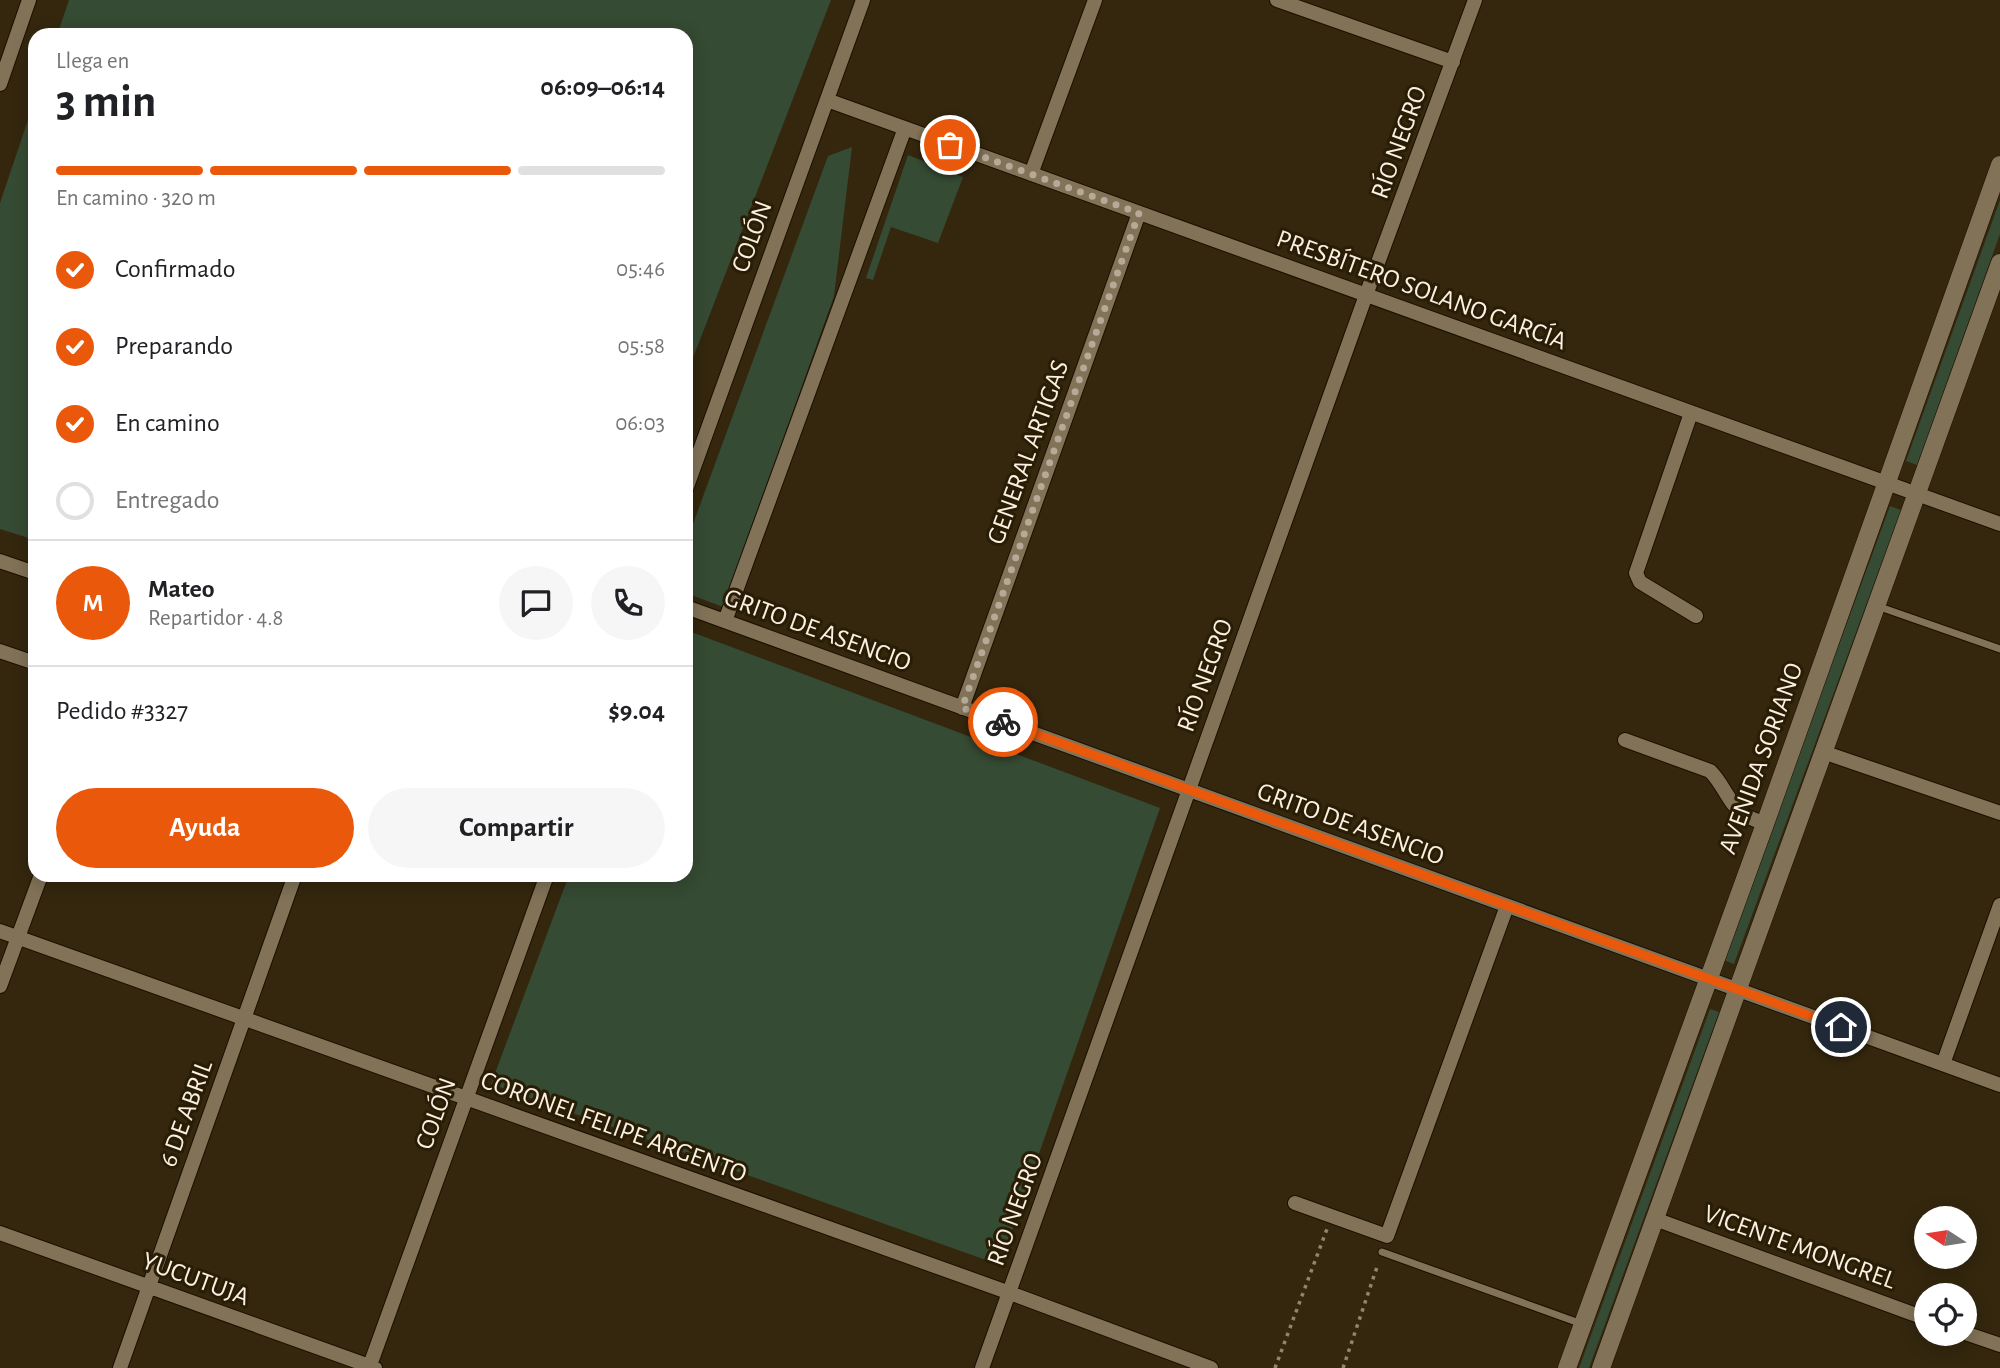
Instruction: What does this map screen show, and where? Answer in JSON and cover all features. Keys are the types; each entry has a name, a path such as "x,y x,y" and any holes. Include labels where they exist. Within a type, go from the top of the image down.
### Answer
{"street":[{"path":"0,84 29,0"},
{"name":"COLÓN","path":"693,470 863,0"},
{"path":"1031,174 1095,0"},
{"path":"1278,0 1453,62"},
{"name":"RÍO NEGRO","path":"982,1368 1366,295 1475,0"},
{"name":"PRESBÍTERO SOLANO GARCÍA","path":"827,100 2000,524"},
{"path":"725,621 905,128"},
{"name":"AVENIDA SORIANO","path":"1567,1368 1765,824 2000,164"},
{"name":"GENERAL ARTIGAS","path":"962,708 1139,213"},
{"path":"1601,1368 2000,263"},
{"path":"1691,413 1636,573 1640,582 1696,616"},
{"path":"0,561 28,570"},
{"name":"GRITO DE ASENCIO","path":"693,610 2000,1085"},
{"path":"0,651 28,661"},
{"path":"1625,740 1710,771 1720,780 1732,803 1743,814 1765,824"},
{"path":"1824,752 2000,813"},
{"path":"0,986 38,882"},
{"name":"6 DE ABRIL","path":"120,1368 293,882"},
{"name":"COLÓN","path":"371,1367 544,882"},
{"path":"1943,1064 2000,905"},
{"path":"1295,1203 1387,1236 1507,906"},
{"name":"CORONEL FELIPE ARGENTO","path":"0,932 1010,1293 1211,1368"},
{"name":"VICENTE MONGREL","path":"1656,1219 1914,1314"},
{"name":"YUCUTUJA","path":"0,1233 371,1367"},
{"path":"1977,1337 2000,1346"}],"lane":[{"path":"1876,605 2000,649"},
{"path":"1382,1252 1582,1324"}],"path":[{"path":"1275,1368 1332,1216"},
{"path":"1343,1368 1382,1252"}],"green space":[{"path":"69,0 831,0 693,358 693,28 59,28"},
{"path":"28,120 28,538 0,529 0,203"},
{"path":"852,147 834,296 723,607 693,596 693,524 828,156"},
{"path":"908,155 963,177 938,243 891,227 873,280 866,278"},
{"path":"2000,200 2000,234 1917,465 1906,461"},
{"path":"1890,506 1901,510 1734,964 1723,960"},
{"path":"693,633 1160,808 1000,1265 491,1084 566,882 693,882"},
{"path":"1710,1009 1719,1012 1589,1368 1579,1368"}],"way so far":[{"path":"950,145 1139,213 962,708 1003,722"}],"route":[{"path":"1003,722 1841,1027"}]}
